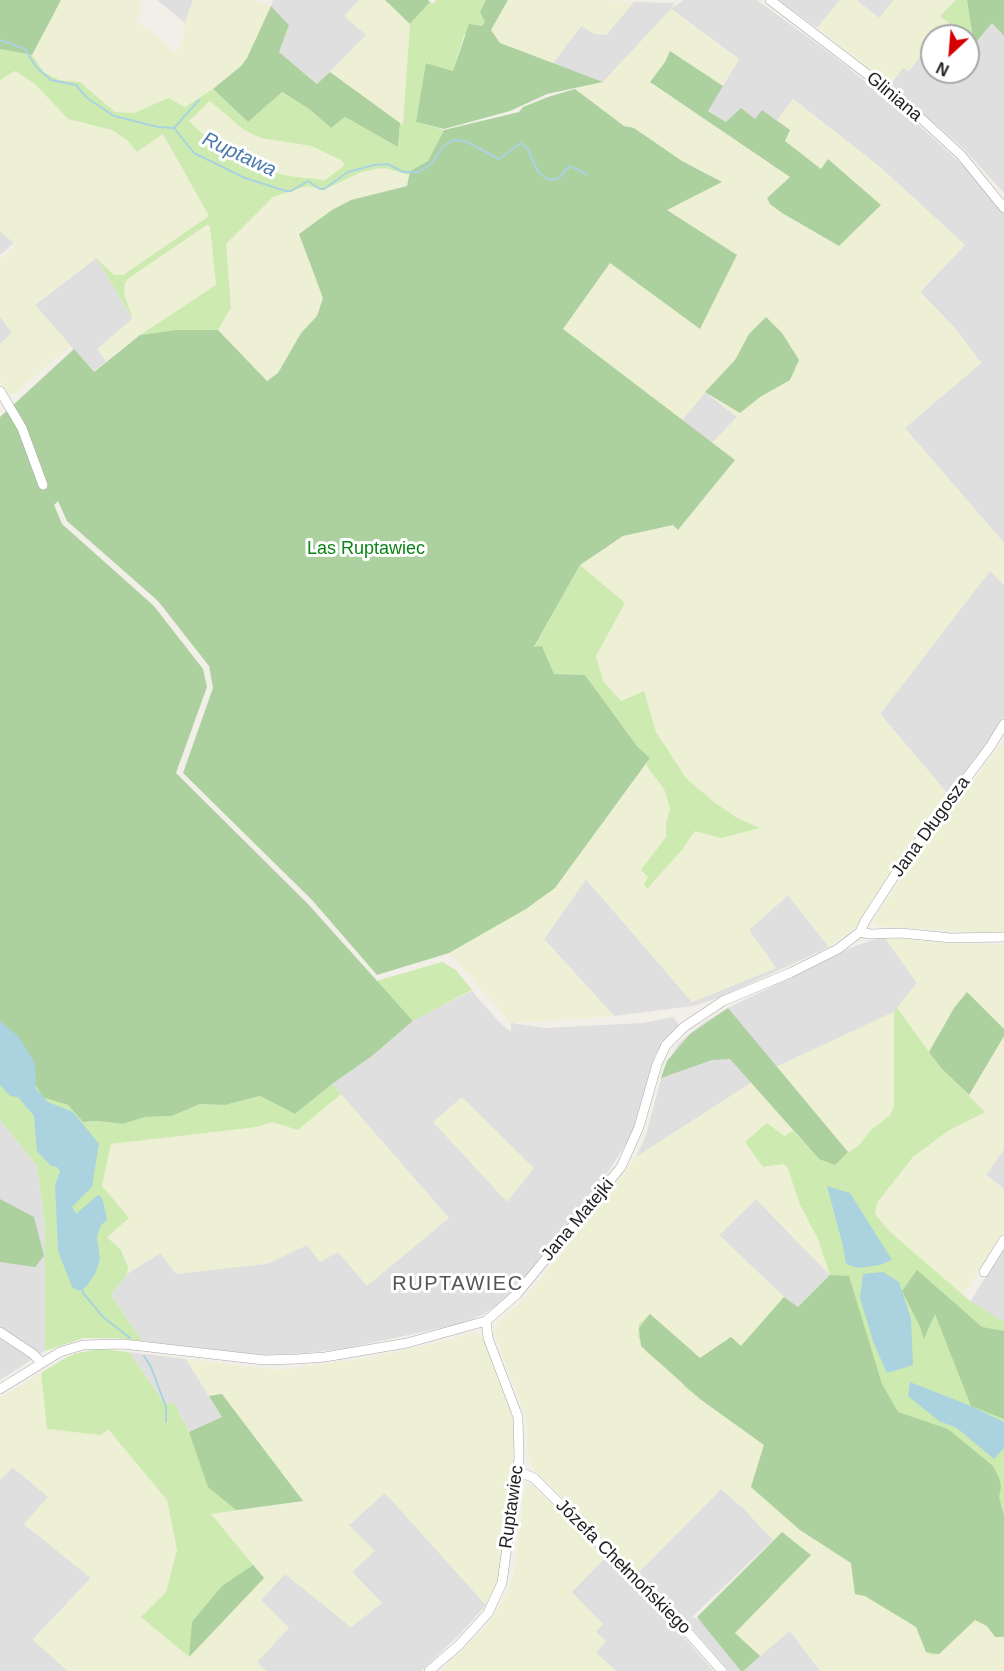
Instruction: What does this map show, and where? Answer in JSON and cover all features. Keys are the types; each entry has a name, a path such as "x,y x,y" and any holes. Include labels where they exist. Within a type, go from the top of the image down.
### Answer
{"street":[{"name":"Gliniana","path":"770,0 901,100 961,155 1004,208"},
{"path":"0,391 22,428 44,485"},
{"name":"Jana Długosza","path":"860,932 906,858 990,747 1004,724"},
{"path":"860,932 951,938 1004,937"},
{"name":"Jana Matejki","path":"0,1389 60,1352 92,1344 123,1344 264,1360 325,1357 417,1340 486,1321 517,1294 621,1167 639,1127 657,1064 666,1045 684,1027 723,1001 838,949 860,932"},
{"path":"984,1272 1004,1240"},
{"name":"Ruptawiec","path":"429,1671 459,1645 488,1613 502,1583 519,1458 518,1417 488,1338 486,1321"},
{"path":"0,1332 33,1354 42,1363"},
{"name":"Józefa Chełmońskiego","path":"517,1471 534,1478 685,1629 722,1671"}],"shaded area":[{"path":"157,0 193,0 185,23"},
{"path":"273,0 359,0 345,16 367,34 318,84 279,52 289,25 271,6"},
{"path":"684,0 757,0 835,57 914,121 966,168 1004,213 1004,543 904,428 981,363 954,327 920,292 965,245 880,167 793,99 777,121 762,111 755,119 726,122 708,110 739,59 671,9 603,82 552,64 581,26 595,34 606,35 634,2 674,3 672,8"},
{"path":"778,0 840,0 817,28"},
{"path":"856,0 894,0 879,18"},
{"path":"992,23 1004,36 1004,193 963,148 890,85 903,67 909,71 920,57 920,84 980,84 980,38"},
{"path":"0,231 14,243 0,255"},
{"path":"96,258 133,319 97,349 106,361 93,372 35,305"},
{"path":"0,316 12,333 0,344"},
{"path":"705,392 737,417 712,443 682,420"},
{"path":"990,570 1004,585 1004,716 989,741 948,794 880,714"},
{"path":"586,879 692,1002 776,968 749,930 788,895 829,947 721,997 693,1006 614,1016 544,939"},
{"path":"878,938 885,938 917,983 894,1012 776,1067 636,1157 646,1135 664,1068 679,1043 703,1023 728,1008 853,947"},
{"path":"472,991 499,1022 511,1032 511,1023 545,1028 642,1023 674,1017 680,1027 655,1055 634,1131 603,1180 506,1300 482,1315 460,1324 347,1348 307,1353 261,1355 142,1341 111,1295 127,1274 160,1253 266,1264 307,1245 338,1252 448,1218 332,1084 372,1056 416,1019"},
{"path":"0,1120 37,1166 45,1225 45,1351 0,1380"},
{"path":"1004,1149 1004,1189 986,1175"},
{"path":"756,1199 830,1275 798,1307 784,1297 719,1235"},
{"path":"1004,1246 1004,1322 970,1302"},
{"path":"129,1352 186,1359 222,1417 189,1432 174,1403 166,1405"},
{"path":"12,1467 49,1497 24,1524 91,1578 33,1639 68,1671 0,1671 0,1480"},
{"path":"721,1489 744,1509 773,1540 692,1617 734,1633 790,1631 820,1671 729,1671 685,1620 638,1573"},
{"path":"385,1492 486,1605 460,1634 421,1671 266,1671 256,1662 289,1628 261,1600 285,1573 351,1627 382,1603 352,1572 349,1525"},
{"path":"605,1558 676,1628 713,1671 616,1671 596,1653 596,1632 571,1592"}],"green space":[{"path":"0,0 61,0 32,55 0,49"},
{"path":"61,0 139,0 142,7 136,22 164,41 174,53 182,43 185,23 193,0 256,0 271,6 247,58 241,66 213,89 185,107 168,98 134,113 115,112 80,82 59,80 44,72 32,55"},
{"path":"359,0 385,0 410,24 403,125 330,72 366,35 344,16"},
{"path":"385,0 428,0 430,2 410,24"},
{"path":"436,0 486,0 480,12 486,22 464,35 453,71 427,63 416,122 444,130 428,161 410,171 409,175 385,168 375,169 359,173 324,190 307,186 273,197 226,244 231,308 218,330 176,330 140,335 216,285 210,226 207,225 129,278 125,283 124,294 133,319 96,258 114,275 123,275 209,216 163,134 137,152 127,140 112,130 68,119 35,84 15,71 0,80 0,49 32,55 44,72 59,80 80,82 115,112 134,113 168,98 185,107 213,89 248,122 281,92 309,109 331,128 345,117 398,147 400,123 403,124 410,24 430,2 433,4","holes":["210,101 244,130 261,138 311,146 341,160 345,165 325,180 289,176 254,168 220,150 189,121"]},
{"path":"486,0 508,0 491,30 500,43 603,82 547,94 510,111 444,129 416,122 426,63 453,71 469,24 482,26 485,22 480,12"},
{"path":"508,0 634,2 606,35 595,34 581,26 552,64 500,43 491,30"},
{"path":"840,0 856,0 879,18 894,0 956,0 940,16 951,24 920,24 920,57 909,71 903,68 890,85 817,28"},
{"path":"956,0 967,0 971,24 950,24 940,16"},
{"path":"967,0 1004,0 1004,36 992,23 980,38 980,24 971,24"},
{"path":"271,6 289,25 279,52 317,84 330,72 400,123 398,147 345,117 331,128 309,109 282,92 248,122 213,89 241,66 247,58"},
{"path":"671,9 739,59 723,86 670,51 650,83 791,177 769,195 767,198 770,204 796,222 839,246 881,205 829,159 821,170 785,141 790,130 777,121 793,99 880,167 965,245 920,292 954,327 981,363 905,428 1004,543 1004,585 990,571 880,714 948,794 908,845 856,927 829,947 788,895 749,930 776,968 692,1002 586,879 544,939 614,1016 511,1023 449,953 526,909 555,888 646,765 664,789 670,808 666,837 641,870 648,877 647,889 696,831 721,838 759,828 737,818 686,778 656,732 644,691 621,701 603,681 596,656 625,603 580,565 623,536 673,525 678,530 735,460 712,443 737,417 706,392 682,420 563,329 610,263 700,329 737,255 667,210 721,182 682,161 634,128 624,126 575,89 603,82"},
{"path":"670,51 723,86 708,111 726,122 741,108 755,119 762,110 790,130 785,141 821,169 828,159 881,205 839,246 782,213 770,204 767,198 790,177 650,82"},
{"path":"15,71 35,84 68,119 112,130 127,140 136,152 163,133 210,216 123,275 114,275 96,258 35,305 71,346 14,394 8,394 0,382 0,344 12,333 0,316 0,259 16,245 0,231 0,80"},
{"name":"Las Ruptawiec","path":"575,89 624,126 634,128 682,161 722,182 667,210 737,255 700,329 610,263 563,329 735,460 678,530 673,525 623,536 580,565 534,647 542,646 554,674 585,675 637,746 650,758 555,888 526,909 449,953 377,975 312,900 183,773 213,688 209,666 158,601 67,521 58,501 54,505 62,524 154,606 203,669 207,687 176,773 308,904 413,1021 372,1056 295,1114 260,1096 225,1105 200,1104 172,1116 145,1117 123,1124 83,1122 68,1105 42,1097 14,1041 0,1029 0,417 74,349 94,372 140,335 176,330 218,330 267,381 278,373 301,333 317,316 323,298 299,234 332,210 351,200 407,186 410,171 428,161 444,130 519,112 523,107"},
{"path":"210,100 244,130 260,138 311,146 341,160 346,165 326,180 289,176 254,168 220,150 189,121"},
{"path":"385,168 409,175 407,186 351,200 332,210 299,234 323,298 317,316 301,333 278,373 267,381 218,330 231,308 226,244 273,197 307,186 324,190 359,173"},
{"path":"207,225 211,226 216,285 140,335 106,361 97,349 132,319 124,294 125,283"},
{"path":"766,317 782,333 799,360 790,380 760,397 740,413 705,392 735,360 749,334"},
{"path":"580,565 625,603 596,656 603,681 621,701 644,691 656,732 686,778 737,818 760,828 721,838 695,831 682,850 647,889 644,885 648,877 641,870 666,837 670,808 664,789 646,765 650,758 637,746 585,675 554,674 542,646 534,648"},
{"path":"1004,740 1004,932 877,926 874,919 919,853"},
{"path":"885,938 1004,944 1004,1149 986,1175 1004,1189 1004,1231 963,1296 889,1231 875,1214 877,1203 913,1157 948,1131 985,1112 941,1068 897,1008 917,983"},
{"path":"442,962 456,970 472,990 413,1021 376,981"},
{"path":"967,992 1004,1029 1004,1036 969,1095 941,1068 929,1052 954,1008"},
{"path":"728,1008 848,1152 835,1165 819,1159 730,1059 712,1060 661,1078 667,1061 690,1034"},
{"path":"897,1008 941,1068 985,1112 948,1131 913,1157 877,1203 875,1214 889,1231 970,1301 1004,1322 1004,1637 995,1637 987,1626 975,1620 939,1654 931,1655 926,1652 921,1630 865,1596 855,1594 851,1563 800,1530 751,1487 764,1445 683,1386 684,1383 645,1351 648,1348 638,1338 639,1324 650,1314 700,1358 731,1337 741,1346 784,1297 798,1307 830,1275 818,1239 800,1205 787,1166 783,1164 763,1167 745,1142 767,1123 784,1136 793,1131 819,1159 845,1155 860,1144 871,1130 890,1115 894,1106 894,1012"},
{"path":"894,1012 894,1106 890,1115 871,1130 860,1144 845,1155 819,1159 794,1131 784,1136 745,1142 763,1167 783,1164 787,1166 805,1215 818,1239 830,1275 756,1199 719,1235 784,1297 741,1346 716,1346 700,1358 650,1314 639,1324 638,1338 685,1383 683,1386 764,1445 800,1530 851,1563 855,1594 865,1596 921,1630 939,1654 975,1620 985,1624 995,1637 1004,1637 1003,1671 821,1671 790,1631 760,1656 734,1633 811,1555 782,1532 773,1540 744,1509 721,1489 638,1573 533,1468 528,1457 526,1418 493,1330 501,1319 523,1300 594,1214 636,1157 776,1067"},
{"path":"0,1029 14,1041 42,1096 68,1105 83,1122 123,1124 145,1117 172,1116 200,1104 225,1105 260,1096 295,1114 332,1084 341,1094 298,1130 272,1122 257,1127 111,1144 102,1186 129,1218 107,1237 121,1250 128,1267 127,1274 111,1295 142,1341 84,1338 45,1351 45,1225 37,1166 0,1120"},
{"path":"341,1094 449,1218 367,1286 338,1252 320,1262 307,1245 266,1264 176,1274 160,1253 127,1274 126,1258 107,1237 102,1186 111,1144 257,1127 272,1122 298,1130"},
{"path":"462,1097 534,1168 507,1202 433,1122"},
{"path":"0,1199 34,1217 44,1256 35,1267 0,1262"},
{"path":"917,1270 982,1327 1004,1331 1004,1419 971,1406 935,1314 924,1339 902,1291"},
{"path":"830,1275 849,1276 882,1384 898,1412 948,1429 993,1466 999,1478 1001,1487 999,1497 1004,1516 1004,1637 995,1637 987,1626 975,1620 939,1654 926,1652 916,1627 865,1596 855,1594 851,1563 800,1530 751,1487 764,1445 700,1399 641,1346 639,1328 650,1314 700,1358 731,1337 741,1346 784,1297 798,1307"},
{"path":"474,1332 482,1336 509,1403 514,1421 516,1446 500,1576 486,1605 385,1493 349,1525 375,1551 352,1572 382,1603 351,1627 285,1574 261,1600 289,1628 257,1662 266,1671 68,1671 33,1640 91,1578 24,1524 48,1497 13,1467 0,1480 0,1398 41,1373 48,1429 108,1429 167,1500 177,1550 166,1592 142,1617 189,1657 210,1514 303,1502 222,1394 209,1396 186,1359 278,1370 367,1358"},
{"path":"100,1349 129,1352 165,1404 174,1403 189,1432 222,1417 209,1396 222,1394 303,1501 211,1514 264,1578 189,1657 141,1617 166,1592 177,1550 167,1500 108,1429 101,1435 47,1429 41,1373 67,1357"},
{"path":"222,1394 303,1501 236,1510 208,1487 189,1432 222,1417 209,1396"},
{"path":"531,1484 605,1558 572,1592 603,1624 596,1632 606,1641 596,1653 616,1671 443,1671 441,1670 488,1624 506,1595 514,1571 525,1486"},
{"path":"782,1532 811,1555 735,1633 760,1656 741,1671 697,1617"},
{"path":"253,1565 264,1578 189,1657 192,1622 222,1586"}],"water":[{"path":"0,1021 18,1036 35,1063 36,1089 48,1102 73,1112 99,1144 92,1187 72,1207 76,1214 98,1195 103,1201 107,1220 101,1225 97,1237 100,1259 96,1272 86,1287 79,1291 72,1287 58,1251 55,1185 60,1172 37,1151 34,1116 18,1097 10,1096 0,1085"},
{"path":"827,1186 850,1193 892,1260 880,1265 858,1268 846,1264"},
{"path":"883,1272 899,1282 902,1291 911,1319 913,1365 887,1373 874,1344 860,1298 863,1274"},
{"path":"910,1382 971,1406 1004,1422 1004,1448 994,1459 957,1428 939,1421 908,1396"}],"waterway":[{"name":"Ruptawa","path":"0,40 25,49 36,67 51,80 76,85 87,98 114,116 158,127 174,128 194,153 245,178 286,191 291,191 308,181 324,189 348,172 374,165 388,164 403,172 419,172 431,164 443,147 453,140 465,141 499,159 521,143 528,149 538,172 549,180 559,178 570,166 586,174"},
{"path":"174,128 199,100"},
{"path":"82,1286 83,1293 103,1317 130,1338"},
{"path":"144,1356 151,1367 166,1407 166,1422"}],"district":[{"name":"RUPTAWIEC","path":"458,1284"}]}
